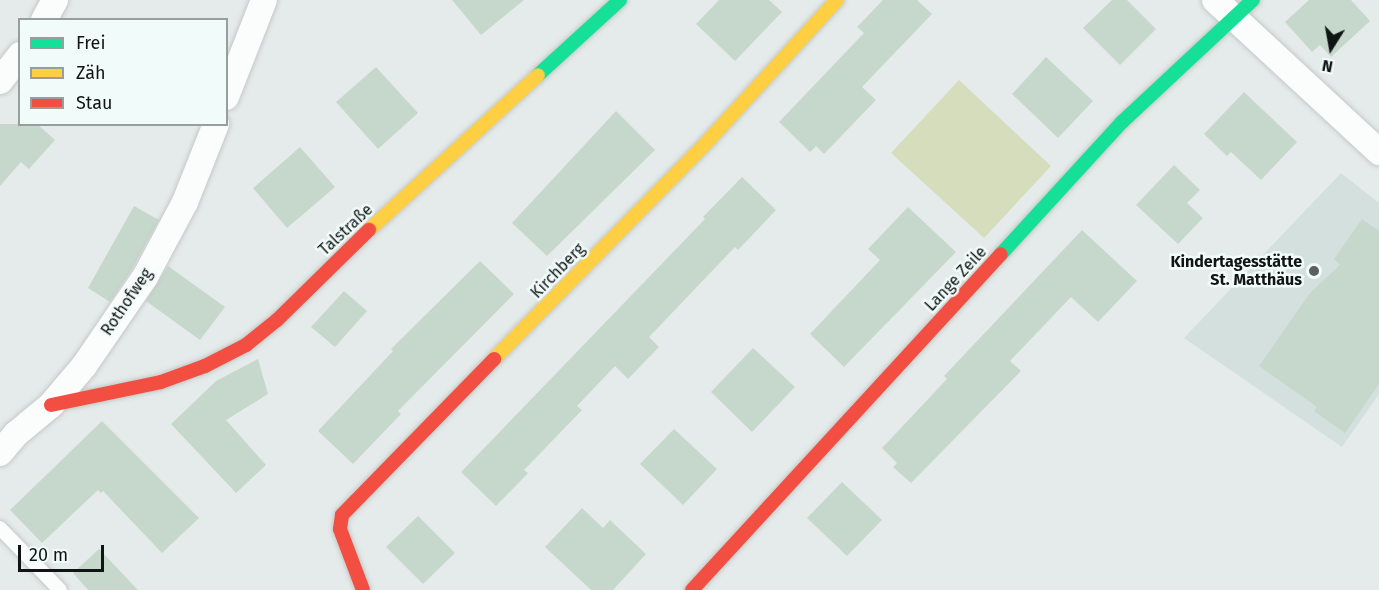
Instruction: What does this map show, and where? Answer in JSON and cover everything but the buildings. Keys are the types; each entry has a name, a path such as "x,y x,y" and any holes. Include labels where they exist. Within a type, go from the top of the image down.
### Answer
{"street":[{"path":"45,18 55,0"},
{"path":"228,92 264,0"},
{"name":"Talstraße","path":"51,405 162,382 205,366 246,345 277,320 372,227 620,0"},
{"name":"Kirchberg","path":"363,590 353,580 340,529 342,515 706,143 837,0"},
{"path":"1215,0 1379,152"},
{"name":"Lange Zeile","path":"693,590 1122,122 1253,0"},
{"path":"0,81 18,58"},
{"name":"Rothofweg","path":"0,453 16,434 51,405 84,366 145,277 185,202 215,126"}],"lane":[{"path":"0,528 60,590"}],"shaded area":[{"name":"Kindertagesstätte St. Matthäus","path":"1341,173 1379,203 1379,394 1342,447 1184,338"}],"green space":[{"path":"959,80 1051,166 984,238 891,153"}],"traffic: fast":[{"path":"538,75 620,0"},
{"path":"1001,254 1122,122 1253,0"}],"traffic: slow":[{"path":"494,359 706,143 837,0"},
{"path":"369,230 538,75"}],"traffic: jam":[{"path":"51,405 161,382 205,366 246,345 277,320 369,230"},
{"path":"692,590 1001,254"},
{"path":"363,590 340,529 342,515 494,359"}],"place":[{"name":"Kindertagesstätte St. Matthäus","path":"1314,271"}]}
